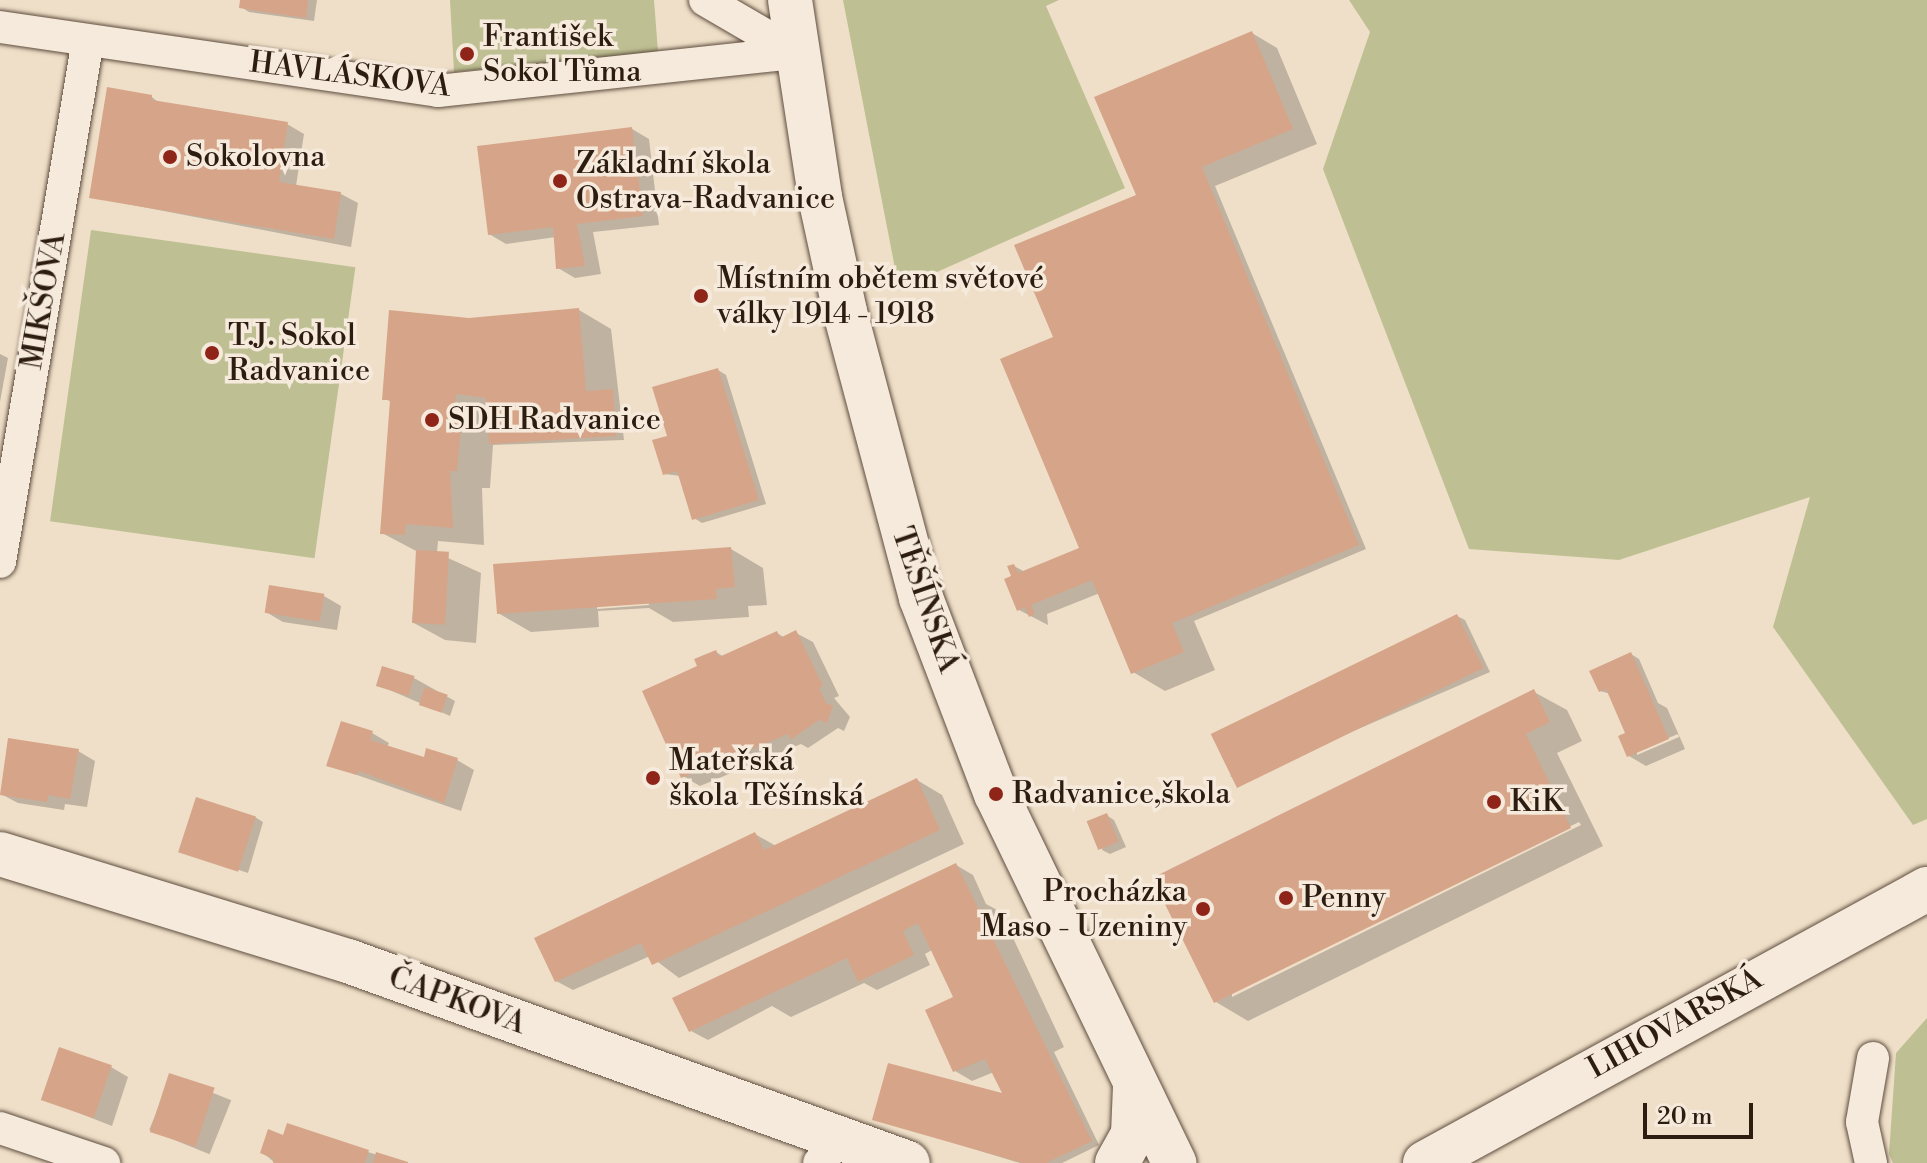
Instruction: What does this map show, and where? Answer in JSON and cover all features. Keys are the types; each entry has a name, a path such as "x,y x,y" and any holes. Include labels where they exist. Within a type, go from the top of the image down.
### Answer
{"street":[{"path":"705,0 796,53"},
{"name":"TĚŠÍNSKÁ","path":"790,0 796,53 845,312 921,598 996,794 1174,1163"},
{"name":"HAVLÁSKOVA","path":"0,27 438,91 796,53"},
{"name":"MIKŠOVA","path":"0,562 88,40"},
{"name":"ČAPKOVA","path":"0,854 348,961 829,1151 908,1163"},
{"name":"LIHOVARSKÁ","path":"1425,1163 1927,889"},
{"path":"1871,1163 1862,1122 1873,1058"},
{"path":"1117,1163 1133,1134 1135,1087"},
{"path":"0,1128 104,1163"}],"green space":[{"path":"450,0 654,0 658,52 454,72"},
{"path":"843,0 1059,0 1046,6 1125,188 899,289"},
{"path":"1349,0 1927,0 1927,819 1913,825 1773,627 1810,497 1619,560 1469,549 1323,169 1370,32"},
{"name":"T.J. Sokol Radvanice","path":"91,230 355,267 314,558 50,521"},
{"path":"1927,1018 1927,1163 1893,1163 1889,1154 1896,1053"}],"building":[{"path":"240,0 308,0 306,18 239,8"},
{"path":"1252,31 1293,129 1202,167 1359,545 1172,623 1184,652 1131,674 1092,580 1031,605 1035,614 1029,617 1025,607 1017,611 1004,579 1011,576 1007,566 1014,564 1018,573 1079,548 1000,359 1053,337 1014,245 1136,195 1094,97"},
{"name":"Sokolovna","path":"107,87 152,95 152,100 288,122 279,182 341,192 334,239 89,198"},
{"name":"Základní škola Ostrava-Radvanice","path":"632,127 643,216 577,224 585,266 556,269 553,227 488,235 477,146"},
{"path":"579,308 586,391 613,389 616,436 489,444 486,398 456,394 455,406 463,408 457,471 450,471 453,528 406,524 405,535 380,534 390,400 382,400 389,310 469,318"},
{"path":"718,368 759,500 692,520 677,471 663,475 652,440 667,436 652,387"},
{"path":"731,547 735,587 716,589 717,599 497,614 493,564"},
{"path":"416,550 449,552 445,625 412,623"},
{"path":"269,585 324,594 320,621 265,613"},
{"path":"1457,614 1483,668 1237,788 1211,734"},
{"path":"796,630 823,686 819,688 826,703 833,706 827,723 819,720 790,740 788,734 681,778 642,691 697,666 694,659 716,650 719,657 777,631 780,638"},
{"path":"1631,652 1669,739 1627,757 1618,736 1625,733 1606,689 1599,692 1589,671"},
{"path":"382,666 415,676 408,696 376,686"},
{"path":"425,687 448,695 442,713 419,705"},
{"path":"1534,689 1550,722 1526,734 1571,828 1214,1003 1152,878"},
{"path":"341,721 373,731 370,740 424,757 426,748 458,758 444,803 359,771 357,775 326,766"},
{"path":"8,738 79,749 70,799 48,795 47,802 0,795"},
{"path":"917,778 940,830 652,965 641,943 555,982 534,938 755,832 764,850"},
{"path":"196,797 256,816 238,872 178,852"},
{"path":"1107,813 1119,842 1098,850 1087,821"},
{"path":"956,863 1092,1141 1046,1163 1022,1163 872,1120 888,1063 1002,1093 985,1059 953,1072 925,1010 953,997 918,923 903,931 914,955 858,982 847,958 689,1032 672,998"},
{"path":"59,1047 112,1065 94,1118 41,1100"},
{"path":"169,1073 215,1088 195,1147 150,1132"},
{"path":"287,1123 369,1150 365,1163 273,1163 274,1159 260,1153 268,1129 283,1135"},
{"path":"376,1152 408,1162 408,1163 373,1163"}],"place":[{"name":"František Sokol Tůma","path":"467,54"},
{"name":"Sokolovna","path":"170,157"},
{"name":"Základní škola Ostrava-Radvanice","path":"560,181"},
{"name":"Místním obětem světové války 1914 - 1918","path":"701,296"},
{"name":"T.J. Sokol Radvanice","path":"212,353"},
{"name":"SDH Radvanice","path":"432,420"},
{"name":"Mateřská škola Těšínská","path":"653,778"},
{"name":"Radvanice,škola","path":"996,794"},
{"name":"KiK","path":"1494,802"},
{"name":"Penny","path":"1286,898"},
{"name":"Procházka Maso - Uzeniny","path":"1203,909"}]}
